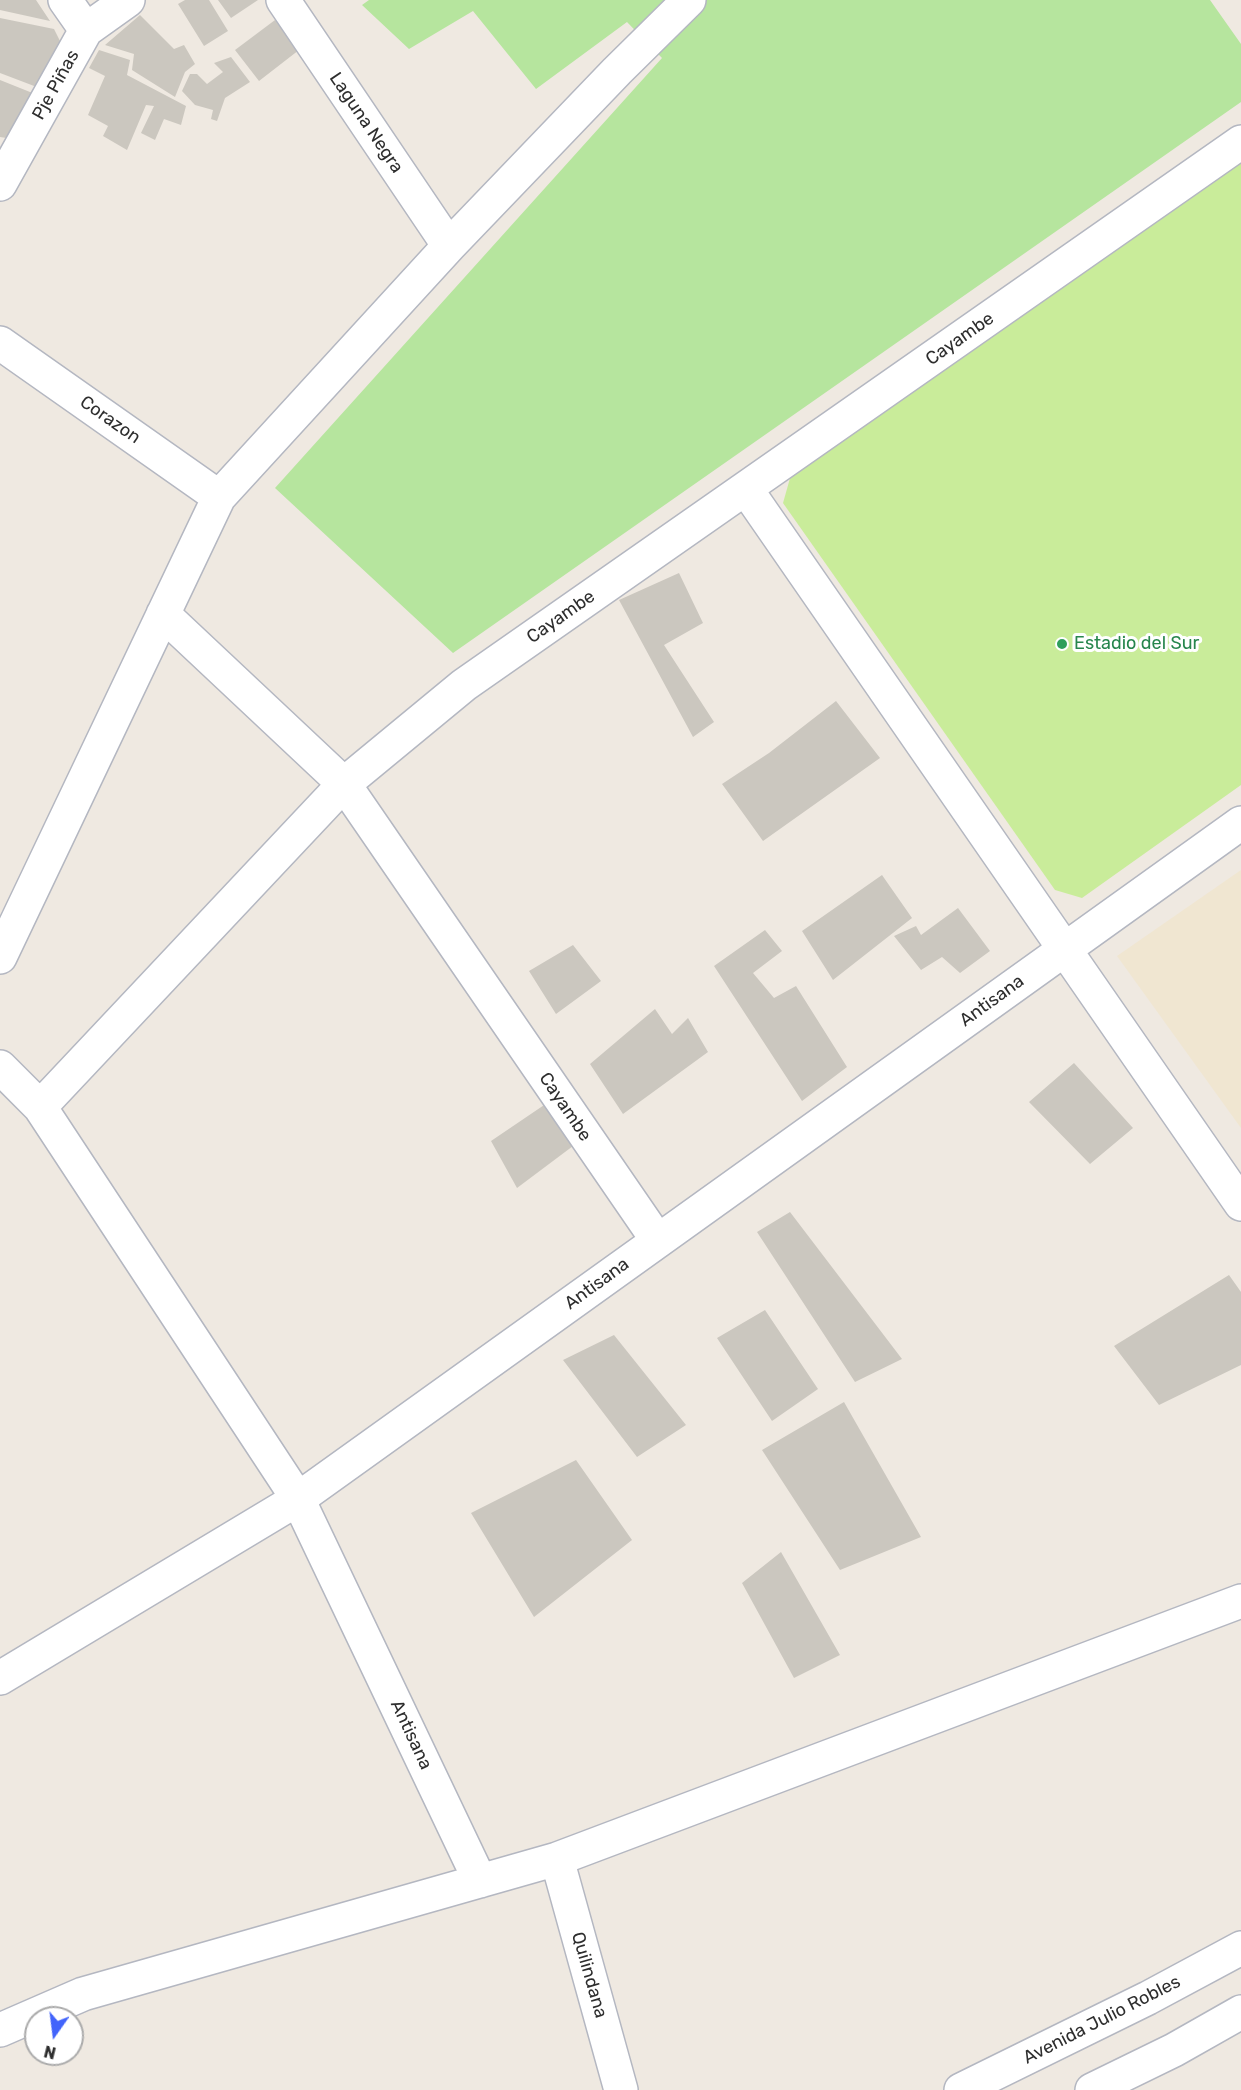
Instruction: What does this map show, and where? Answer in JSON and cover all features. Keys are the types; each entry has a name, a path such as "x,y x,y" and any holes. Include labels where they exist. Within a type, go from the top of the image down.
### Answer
{"street":[{"path":"65,0 86,30"},
{"name":"Pje Piñas","path":"0,184 86,30 128,0"},
{"name":"Laguna Negra","path":"283,0 449,246"},
{"path":"0,957 219,497 449,246 617,71 689,0"},
{"name":"Cayambe","path":"658,1241 344,784 464,685 1241,142"},
{"name":"Corazon","path":"1,346 219,497"},
{"path":"746,489 1241,1204"},
{"path":"40,1107 344,784 163,614"},
{"name":"Antisana","path":"480,1881 298,1498 1241,823"},
{"path":"0,1068 40,1107 298,1498 0,1678"},
{"path":"0,2030 83,1994 557,1860 1241,1601"},
{"name":"Quilindana","path":"557,1860 621,2090"},
{"name":"Avenida Julio Robles","path":"961,2090 1148,1998 1241,1948"},
{"path":"1092,2090 1174,2050 1241,2012"}],"shaded area":[{"path":"1241,870 1241,1128 1117,956"}],"green space":[{"path":"369,0 1210,0 1241,44 1241,102 453,653 275,488 662,58 627,22 536,89 473,11 409,49 362,5"},
{"name":"Estadio del Sur","path":"1241,158 1241,785 1082,898 1055,890 783,503 792,471"}],"building":[{"path":"0,0 36,0 50,21 0,10"},
{"path":"185,0 209,0 228,31 204,46 178,4"},
{"path":"218,0 258,0 231,18"},
{"path":"140,15 174,49 184,45 195,64 185,72 175,97 132,70 134,54 105,45"},
{"path":"0,18 54,29 64,49 42,89 0,73"},
{"path":"275,20 299,50 259,81 235,50"},
{"path":"99,50 130,60 127,75 186,106 181,125 164,119 155,140 141,133 154,106 146,105 127,150 103,136 108,126 88,115 105,76 89,68"},
{"path":"231,57 250,82 225,98 217,121 211,119 213,110 195,105 182,91 190,74 197,74 207,84 223,72 214,63"},
{"path":"0,80 35,94 13,139 0,137"},
{"path":"679,573 703,623 664,645 714,722 693,737 619,600"},
{"path":"836,701 880,758 763,841 722,784 769,753"},
{"path":"882,875 912,918 833,980 802,931"},
{"path":"958,908 990,951 960,973 942,957 921,970 894,936 916,926 921,935"},
{"path":"765,930 782,951 753,973 774,998 796,986 847,1067 802,1101 714,966"},
{"path":"573,945 601,981 556,1014 529,971"},
{"path":"655,1009 672,1034 688,1018 708,1052 623,1114 590,1064"},
{"path":"1074,1063 1133,1128 1090,1164 1029,1102"},
{"path":"553,1099 581,1140 517,1188 491,1141"},
{"path":"790,1212 902,1359 855,1382 757,1232"},
{"path":"1229,1275 1241,1292 1241,1365 1159,1405 1114,1346"},
{"path":"765,1310 818,1389 772,1421 717,1338"},
{"path":"614,1335 686,1425 637,1457 563,1360"},
{"path":"844,1402 921,1537 840,1570 762,1450"},
{"path":"576,1460 632,1540 534,1617 471,1513"},
{"path":"781,1552 840,1655 794,1678 742,1583"}],"place":[{"name":"Estadio del Sur","path":"1062,644"}]}
